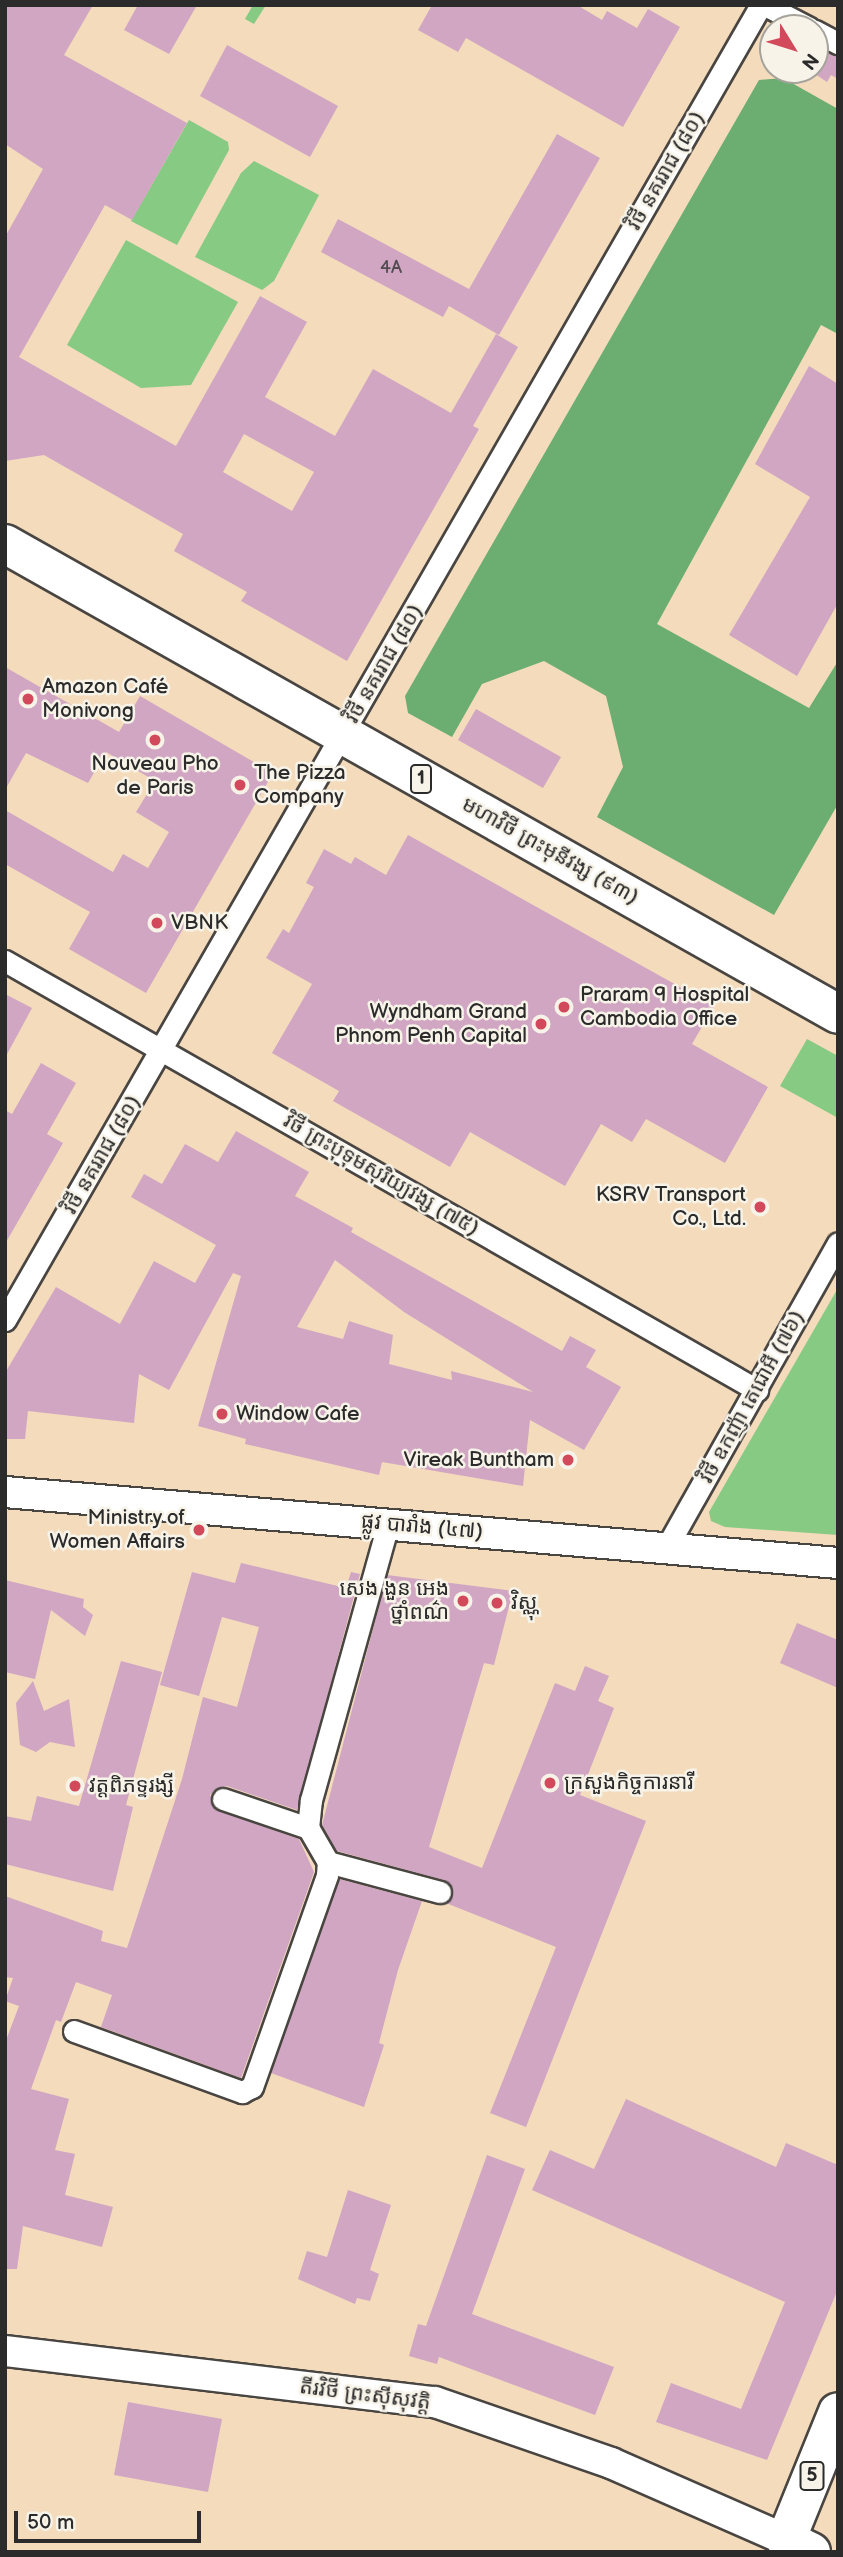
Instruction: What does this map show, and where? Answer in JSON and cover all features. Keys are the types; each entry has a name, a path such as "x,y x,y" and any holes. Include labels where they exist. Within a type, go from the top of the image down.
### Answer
{"highway":[{"name":"មហាវិថី ព្រះមុនីវង្ស (៩៣)","path":"5,544 838,1014"},
{"name":"5","path":"798,2546 838,2412"}],"main road":[{"name":"ផ្លូវ បារាំង (៤៧)","path":"5,1492 838,1563"},
{"name":"តីរវិថី ព្រះស៊ីសុវត្តិ","path":"5,2351 435,2402 611,2463 798,2546"}],"street":[{"path":"763,5 781,14"},
{"name":"វិថី នគររាជ (៨០)","path":"5,1320 763,5"},
{"name":"វិថី ព្រះបុទុមសុរិយ្យវង្ស (៧៥)","path":"5,961 757,1390"},
{"name":"វិថី ឧកញ៉ា តេជោអី (៧៦)","path":"665,1550 838,1243"},
{"path":"388,1524 311,1800 308,1828 328,1862 440,1892"},
{"path":"223,1799 308,1828"},
{"path":"74,2031 248,2093 306,1943 328,1862"}],"green space":[{"path":"253,5 266,5 254,24 245,19"},
{"path":"759,80 759,84 794,84 838,109 838,334 821,325 657,624 809,708 838,661 838,804 774,915 597,817 623,767 606,696 544,661 482,684 452,737 408,713 405,696"},
{"path":"189,120 228,142 229,150 177,245 131,221"},
{"path":"254,161 319,195 274,281 262,290 195,257 241,173"},
{"path":"126,240 238,302 191,385 141,388 67,345"},
{"path":"807,1039 838,1056 838,1118 780,1086"},
{"path":"838,1288 838,1535 725,1527 711,1521 709,1512"}],"building":[{"path":"5,5 93,5 64,55 187,123 132,220 105,205 19,357 176,446 260,296 307,322 265,397 335,436 373,369 451,413 496,334 518,347 473,426 479,429 347,661 241,601 247,592 174,551 183,534 44,455 5,461 5,237 43,169 5,144","holes":["244,434 314,472 292,511 223,472"]},
{"path":"138,5 197,5 169,54 124,30"},
{"path":"432,5 577,5 602,20 607,11 637,28 648,9 680,27 623,127 466,38 458,52 418,30"},
{"path":"227,45 338,106 310,157 200,96"},
{"path":"829,52 838,56 838,79 831,75 829,78"},
{"path":"557,134 600,158 499,335 449,306 443,317 321,252 338,219 469,289"},
{"path":"809,366 838,384 838,603 797,676 729,635 810,497 755,464"},
{"path":"5,667 119,732 140,696 273,773 146,993 69,949 90,912 5,864 5,810 113,872 123,854 148,868 169,832 136,812 155,781 106,752 88,783 26,753 5,790"},
{"path":"476,709 561,757 543,788 458,740"},
{"path":"408,835 714,1006 692,1044 768,1087 725,1163 646,1119 632,1142 601,1124 565,1186 470,1132 450,1167 333,1101 339,1091 272,1053 312,984 266,958 283,929 289,933 314,887 306,883 324,849 351,864 355,857 386,875"},
{"path":"5,994 32,1008 5,1058"},
{"path":"41,1063 76,1083 47,1134 63,1143 5,1244 5,1110 12,1114"},
{"path":"236,1131 309,1172 295,1196 353,1228 351,1232 562,1351 570,1336 596,1350 586,1367 621,1387 584,1450 530,1420 523,1486 382,1462 379,1475 245,1444 246,1439 198,1426 241,1276 233,1273 169,1390 139,1374 134,1423 28,1411 25,1439 5,1439 5,1373 56,1287 120,1324 154,1261 195,1283 216,1245 131,1197 144,1174 162,1184 185,1144 218,1162","holes":["335,1260 404,1312 533,1392 451,1371 452,1380 389,1364 393,1335 349,1321 343,1339 297,1327"]},
{"path":"241,1563 346,1588 351,1572 360,1574 297,1810 227,1786 215,1789 210,1795 219,1811 299,1839 314,1872 241,2078 101,2027 112,1995 76,1982 61,2022 56,2020 31,2089 69,2099 55,2150 75,2154 65,2195 113,2207 102,2247 23,2226 17,2269 5,2269 5,2043 19,2006 5,2001 13,1978 5,1977 5,1896 103,1931 101,1941 127,1948 182,1779 203,1697 237,1707 259,1627 222,1617 199,1696 160,1685 192,1572 235,1583"},
{"path":"387,1575 513,1591 494,1665 484,1663 429,1847 482,1868 555,1683 575,1691 585,1666 609,1676 598,1701 614,1708 580,1795 646,1821 526,2127 490,2113 556,1947 446,1903 453,1889 444,1880 337,1851 322,1825"},
{"path":"5,1580 84,1599 83,1607 93,1615 85,1636 51,1610 35,1679 5,1672"},
{"path":"797,1623 838,1640 838,1688 780,1663"},
{"path":"121,1661 162,1672 126,1805 133,1807 113,1891 5,1864 5,1816 31,1821 37,1796 79,1806"},
{"path":"33,1681 44,1711 69,1699 75,1747 50,1742 36,1752 20,1745 16,1703"},
{"path":"339,1879 422,1901 398,1970 379,2043 384,2045 364,2107 271,2073"},
{"path":"626,2099 776,2167 786,2143 838,2165 838,2289 767,2460 656,2422 671,2383 741,2409 785,2302 532,2190 550,2150 594,2169"},
{"path":"487,2155 525,2169 472,2314 614,2367 595,2415 439,2357 437,2364 409,2356 418,2324 426,2326"},
{"path":"348,2190 391,2205 370,2270 379,2274 370,2301 357,2298 355,2304 298,2279 307,2251 327,2257"},
{"path":"128,2402 222,2419 208,2492 114,2475"}],"place":[{"name":"Amazon Café Monivong","path":"28,699"},
{"name":"Nouveau Pho de Paris","path":"155,740"},
{"name":"The Pizza Company","path":"240,785"},
{"name":"VBNK","path":"157,923"},
{"name":"Praram 9 Hospital Cambodia Office","path":"564,1007"},
{"name":"Wyndham Grand Phnom Penh Capital","path":"541,1024"},
{"name":"KSRV Transport Co., Ltd.","path":"760,1207"},
{"name":"Window Cafe","path":"222,1414"},
{"name":"Vireak Buntham","path":"568,1460"},
{"name":"Ministry of Women Affairs","path":"199,1530"},
{"name":"សេង ងួន អេង ថ្នាំពណ៌","path":"463,1601"},
{"name":"វិស្ណុ","path":"497,1603"},
{"name":"ក្រសួងកិច្ចការនារី","path":"550,1783"},
{"name":"វត្តពិភទ្ទរង្សី","path":"75,1786"}]}
